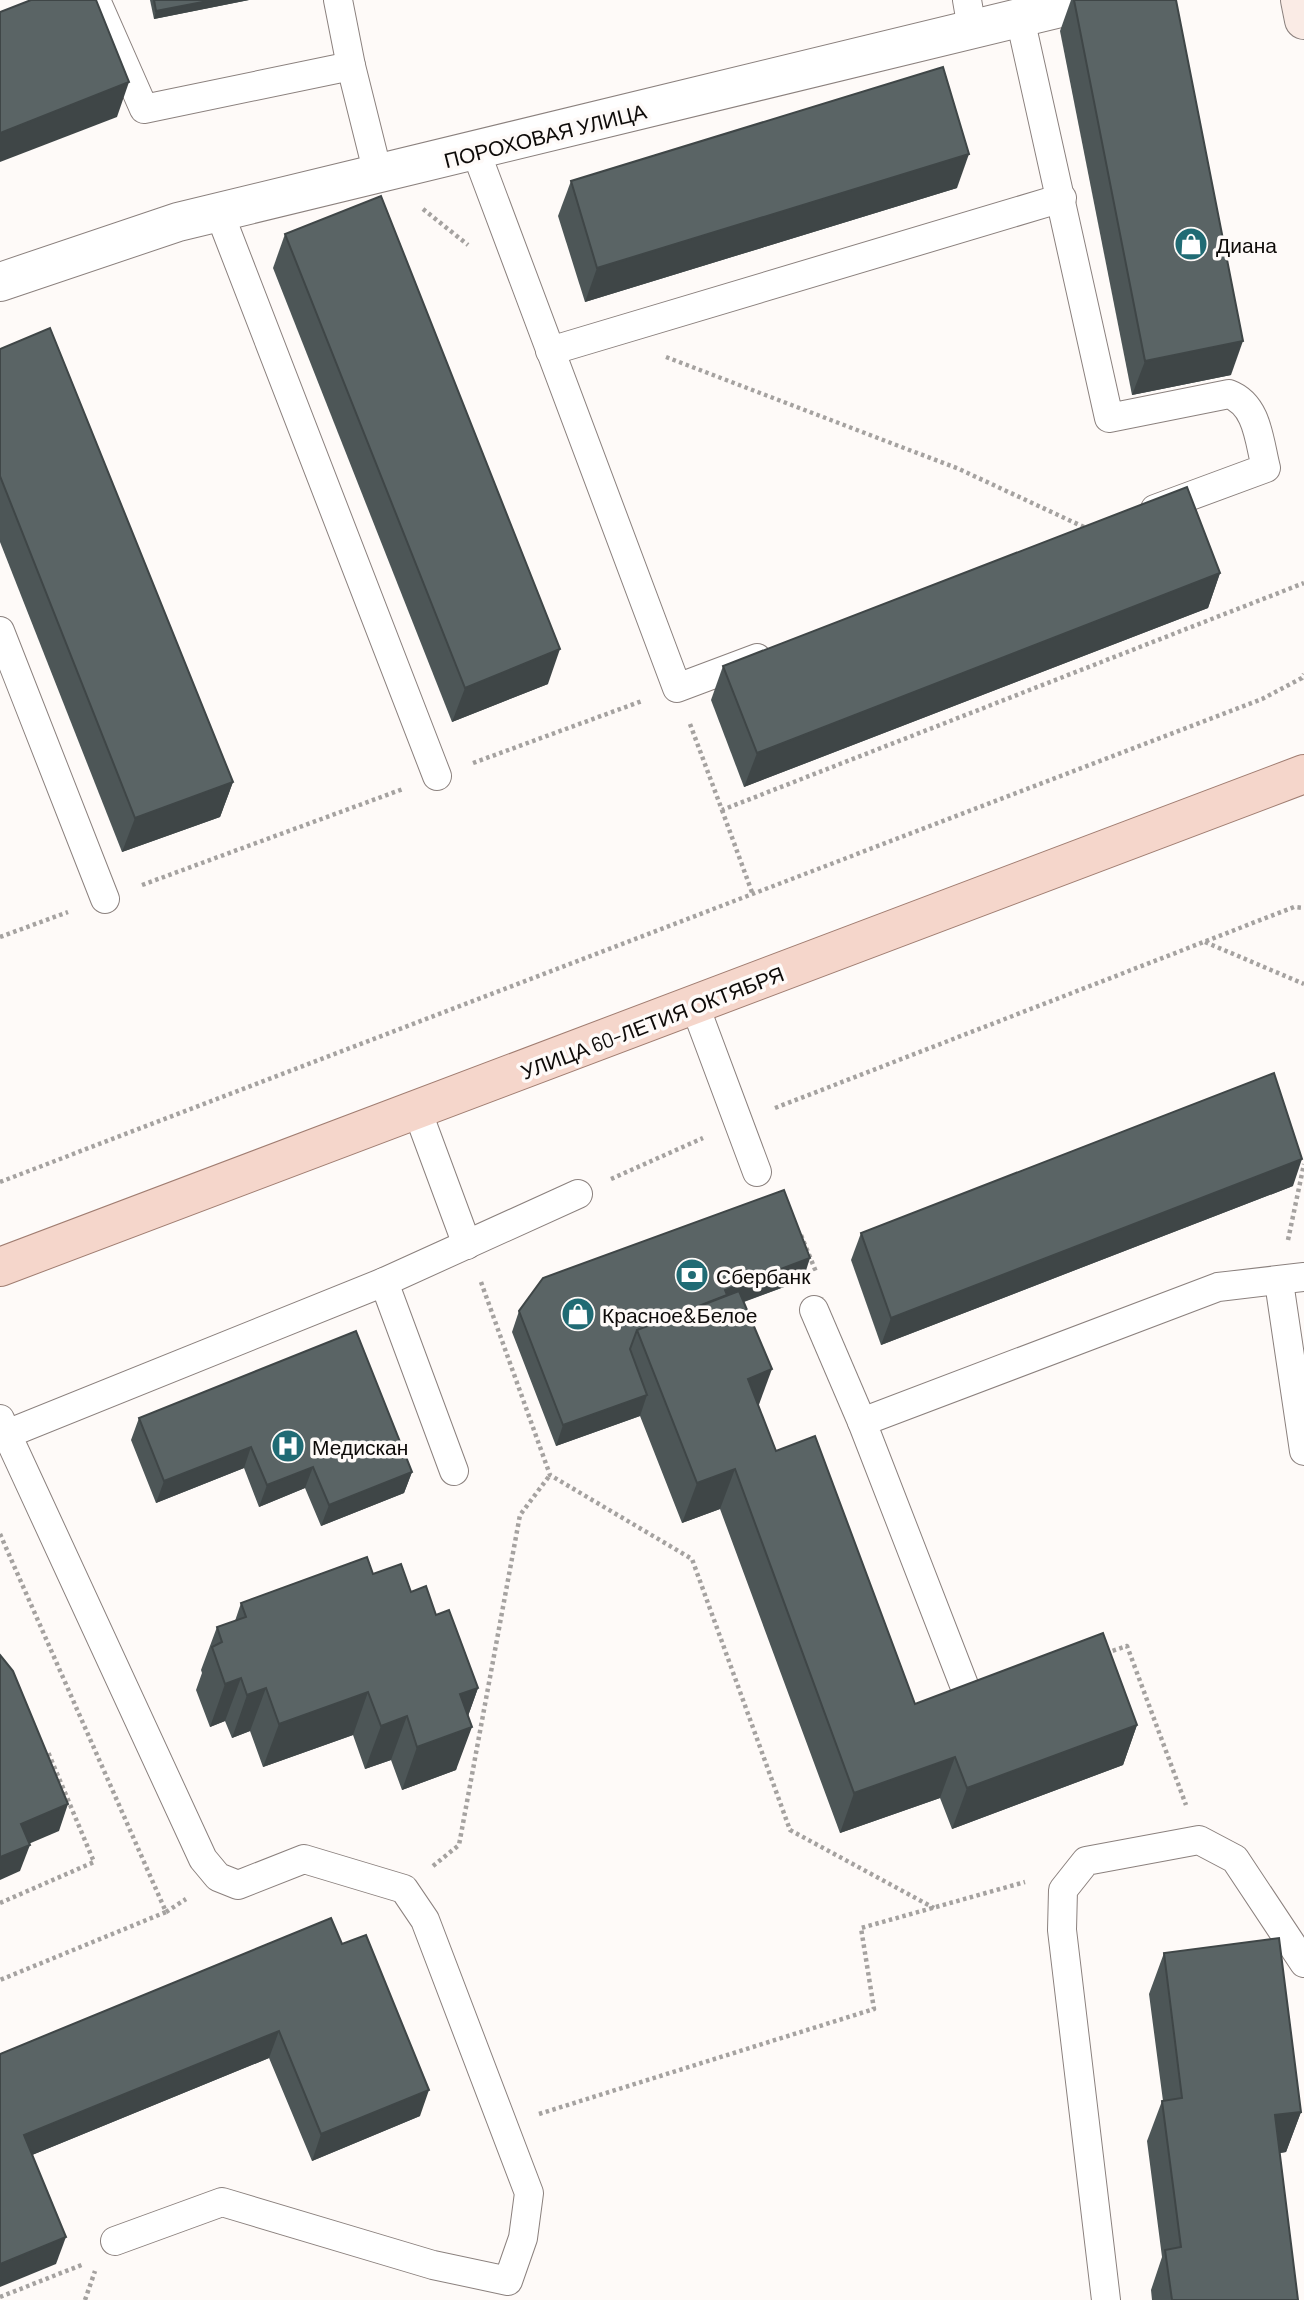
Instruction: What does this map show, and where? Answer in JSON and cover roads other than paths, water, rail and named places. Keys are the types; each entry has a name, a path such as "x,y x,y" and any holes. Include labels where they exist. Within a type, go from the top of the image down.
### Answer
{"main road":[{"path":"1300,0 1304,20"},
{"name":"УЛИЦА 60-ЛЕТИЯ ОКТЯБРЯ","path":"0,1267 1304,774"}],"street":[{"name":"ПОРОХОВАЯ УЛИЦА","path":"0,282 178,222 476,152 970,15 1020,18 1093,0"}],"lane":[{"path":"96,0 144,110 351,66"},
{"path":"338,0 351,66 378,174"},
{"path":"1020,18 1109,418 1229,394 1242,399 1251,411 1266,468 1094,531"},
{"path":"476,152 677,688 781,649"},
{"path":"550,351 1062,198"},
{"path":"219,212 437,776"},
{"path":"0,631 105,899"},
{"path":"695,1006 757,1172"},
{"path":"417,1110 467,1245"},
{"path":"107,2249 222,2202 433,2265 500,2291 523,2238 529,2193 425,1920 404,1889 304,1859 238,1885 218,1877 203,1859 3,1426 384,1282 578,1194"},
{"path":"862,1422 1218,1287 1291,1279 1304,1451"},
{"path":"384,1282 454,1471"},
{"path":"814,1310 862,1422 971,1703 1008,1688"},
{"path":"1106,2300 1062,1930 1063,1890 1086,1861 1199,1840 1235,1859 1304,1963"}],"place":[{"name":"Диана","path":"1191,244"},
{"name":"Сбербанк","path":"692,1275"},
{"name":"Красное&Белое","path":"578,1314"},
{"name":"Медискан","path":"288,1446"}]}
